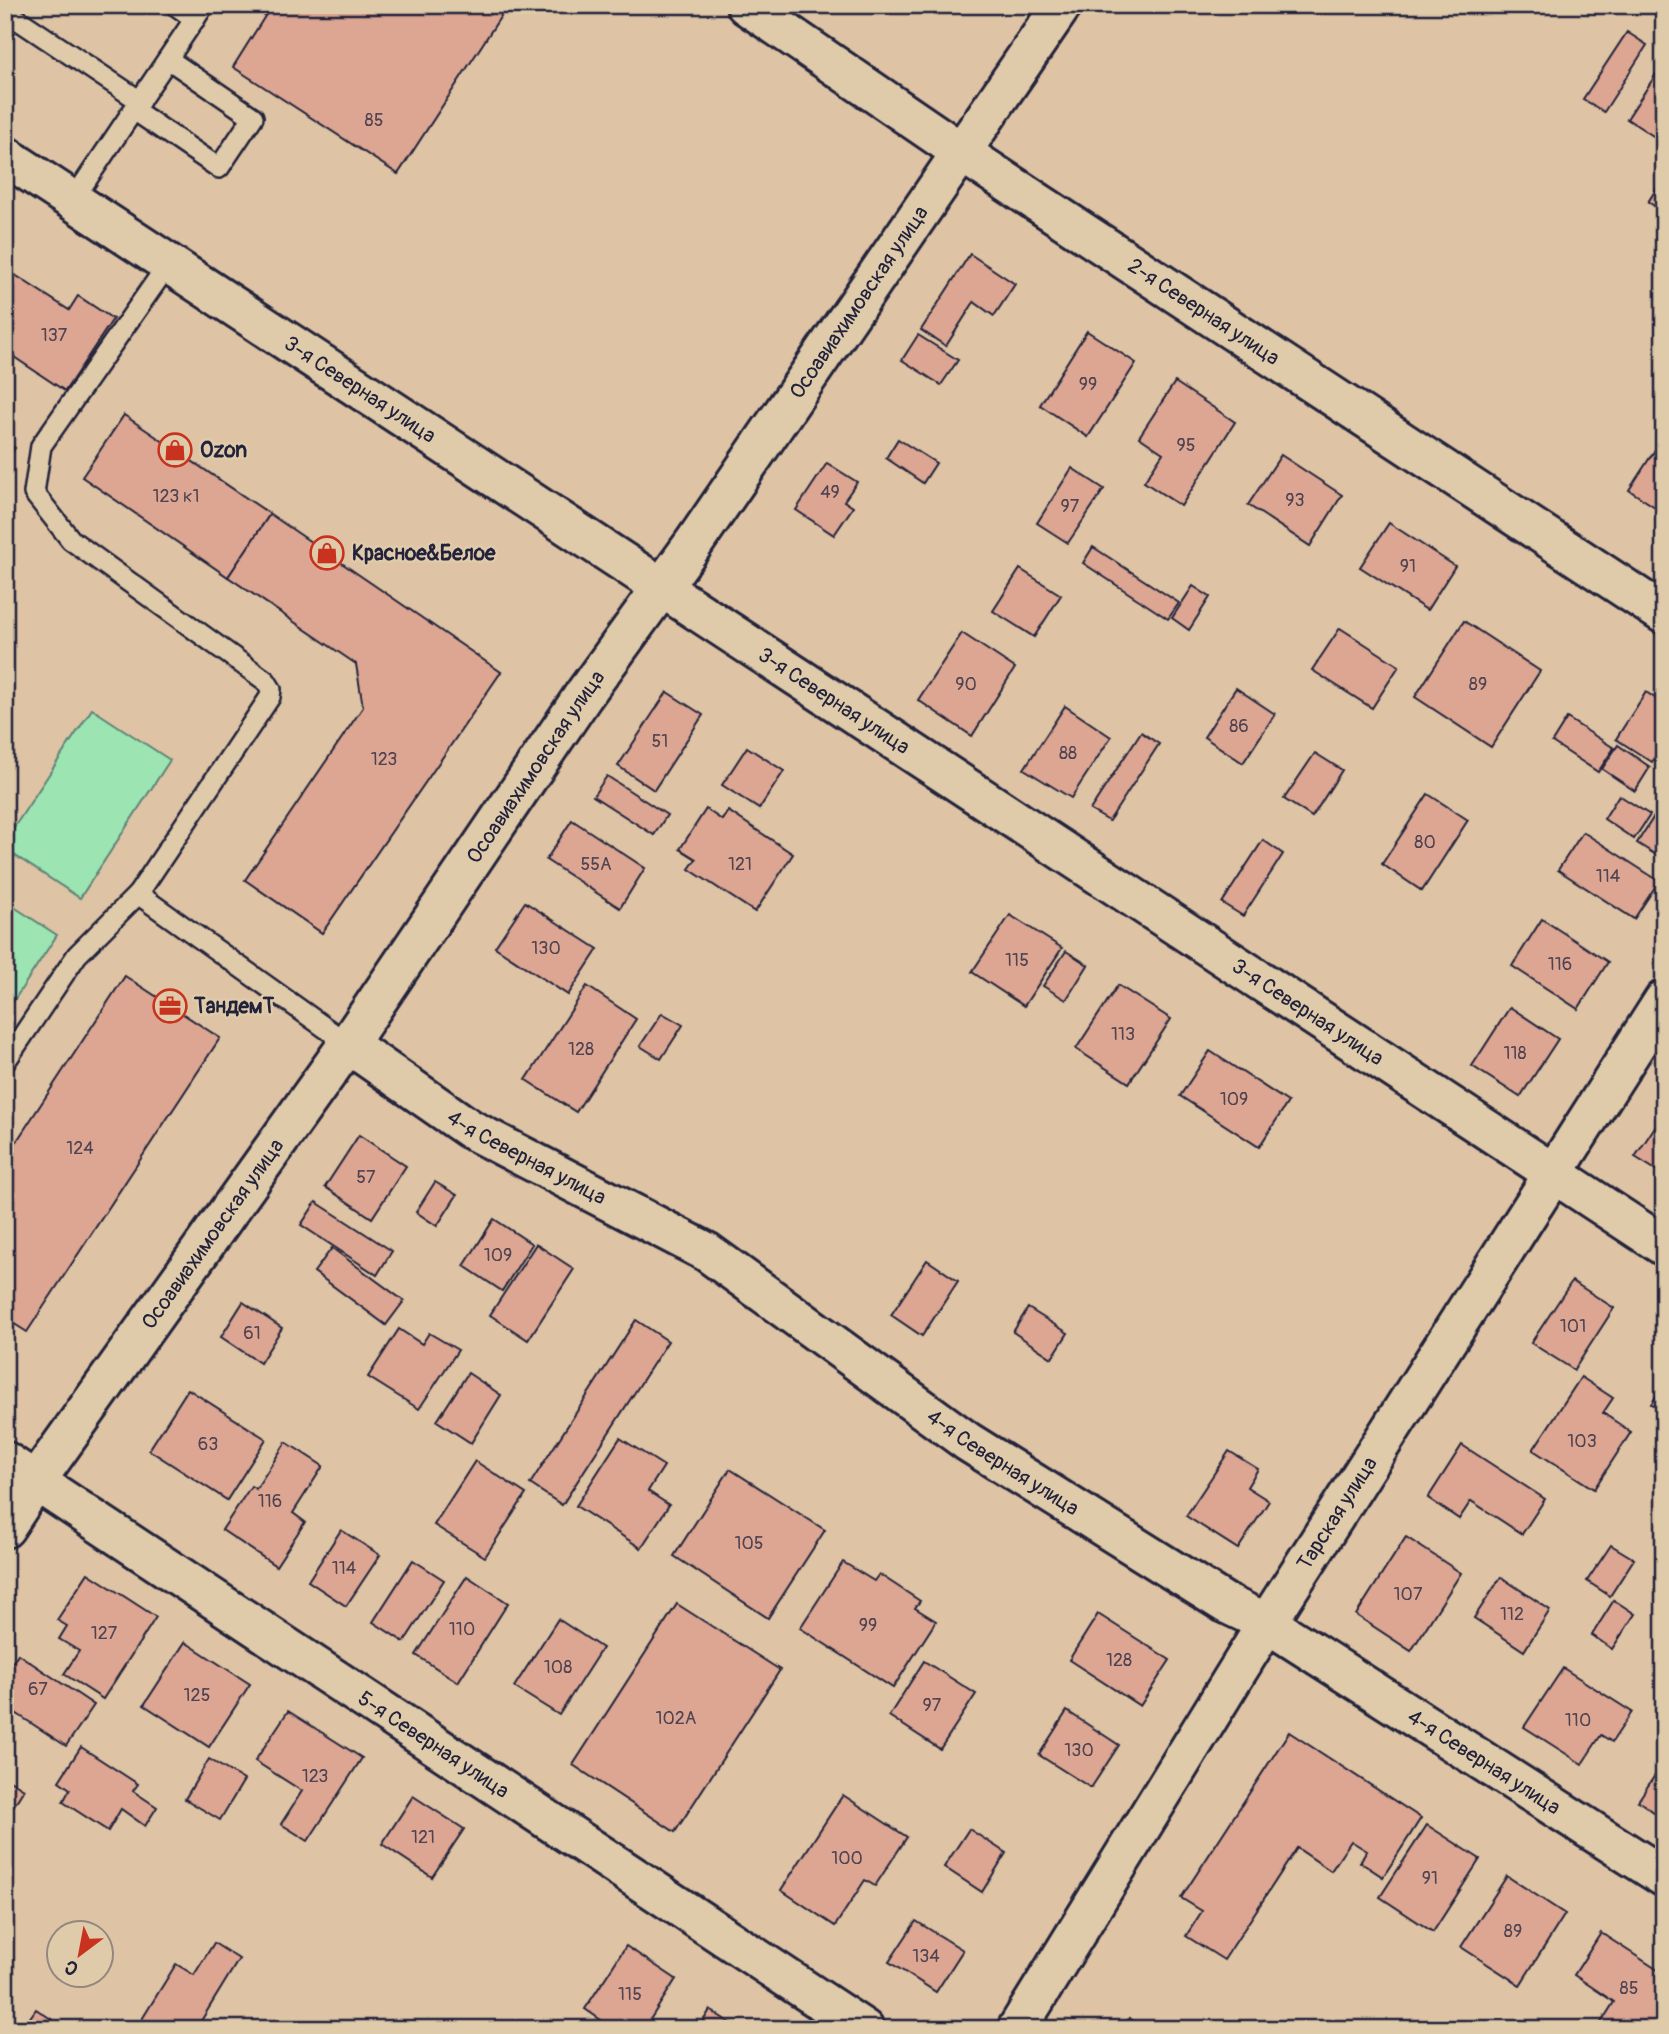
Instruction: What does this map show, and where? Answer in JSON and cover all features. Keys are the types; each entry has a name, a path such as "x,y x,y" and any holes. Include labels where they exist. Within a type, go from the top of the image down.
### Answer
{"street":[{"name":"2-я Северная улица","path":"746,5 961,152 1664,614"},
{"name":"Осоавиахимовская улица","path":"5,1528 21,1471 348,1044 583,696 694,543 1062,5"},
{"name":"3-я Северная улица","path":"5,156 1664,1247"},
{"name":"Тарская улица","path":"1017,2029 1267,1623 1664,1000"},
{"name":"4-я Северная улица","path":"348,1044 470,1129 707,1252 968,1442 1224,1602 1267,1623 1664,1877"},
{"name":"5-я Северная улица","path":"21,1471 864,2029"}],"lane":[{"path":"73,200 200,12 175,5"},
{"path":"5,11 219,167 253,117 168,59"},
{"path":"5,1062 77,955 138,894 270,697 271,689 266,681 71,540 34,493 41,446 169,263"},
{"path":"138,894 348,1044"}],"green space":[{"path":"92,709 170,760 80,898 5,849 5,841"},
{"path":"5,901 57,935 5,1014"}],"building":[{"path":"272,5 508,5 398,174 233,67"},
{"path":"903,5 918,5 913,12"},
{"path":"1627,32 1647,45 1604,112 1583,99"},
{"path":"1664,62 1664,143 1627,119"},
{"path":"1664,177 1664,212 1648,202"},
{"path":"970,254 1015,284 994,316 974,302 946,346 921,330"},
{"path":"6,269 69,310 78,296 113,319 65,391 5,351"},
{"path":"1087,331 1136,363 1088,437 1040,405"},
{"path":"918,335 958,360 941,385 902,360"},
{"path":"1175,382 1235,422 1181,506 1144,482 1163,453 1139,437"},
{"path":"124,415 270,514 228,577 82,477"},
{"path":"1664,436 1664,513 1629,490"},
{"path":"898,439 936,463 923,483 886,458"},
{"path":"5,441 15,448 5,462"},
{"path":"1281,455 1342,495 1310,546 1248,505"},
{"path":"827,463 857,482 844,501 853,507 834,535 796,510"},
{"path":"1072,468 1104,489 1068,543 1037,523"},
{"path":"270,514 501,672 322,933 245,880 363,707 356,664 228,577"},
{"path":"1389,523 1455,566 1427,610 1360,567"},
{"path":"1093,547 1179,603 1168,619 1083,563"},
{"path":"1020,569 1061,595 1034,637 993,611"},
{"path":"1193,586 1210,597 1189,630 1172,618"},
{"path":"1464,621 1540,671 1491,747 1415,697"},
{"path":"1340,628 1399,666 1372,708 1312,670"},
{"path":"962,633 1015,668 972,736 918,700"},
{"path":"1236,688 1275,714 1243,763 1204,737"},
{"path":"667,692 703,715 654,790 618,766"},
{"path":"1646,692 1664,704 1664,744 1652,762 1616,739"},
{"path":"1065,706 1111,737 1071,798 1024,769"},
{"path":"1567,718 1614,748 1598,772 1552,742"},
{"path":"1141,732 1159,744 1109,821 1090,810"},
{"path":"1618,745 1650,767 1635,791 1602,769"},
{"path":"747,747 784,771 759,809 722,785"},
{"path":"1315,753 1342,770 1312,817 1284,799"},
{"path":"607,776 667,815 654,835 593,796"},
{"path":"1428,794 1468,820 1422,891 1382,864"},
{"path":"1619,795 1650,815 1634,839 1604,819"},
{"path":"706,809 722,820 728,811 793,854 755,912 689,869 696,859 680,849"},
{"path":"1653,818 1664,825 1664,860 1637,843"},
{"path":"572,820 645,868 620,908 546,860"},
{"path":"1583,832 1659,881 1634,919 1558,870"},
{"path":"1263,840 1283,854 1243,916 1222,903"},
{"path":"525,902 598,949 568,995 495,947"},
{"path":"1010,915 1062,948 1024,1006 972,972"},
{"path":"1542,919 1608,962 1578,1009 1512,966"},
{"path":"1066,951 1088,965 1066,1000 1043,986"},
{"path":"125,976 220,1038 27,1332 5,1318 5,1159"},
{"path":"1118,985 1171,1019 1129,1083 1076,1049"},
{"path":"587,986 636,1019 576,1112 526,1080"},
{"path":"1510,1007 1558,1039 1520,1097 1472,1066"},
{"path":"662,1013 683,1025 661,1059 640,1046"},
{"path":"1210,1051 1288,1102 1259,1147 1180,1096"},
{"path":"1664,1113 1664,1175 1635,1157"},
{"path":"359,1135 406,1166 372,1218 325,1187"},
{"path":"435,1182 457,1195 437,1226 416,1212"},
{"path":"316,1202 392,1251 377,1275 301,1225"},
{"path":"494,1219 532,1244 502,1291 464,1266"},
{"path":"536,1244 574,1269 528,1340 490,1315"},
{"path":"332,1248 404,1301 386,1325 314,1272"},
{"path":"927,1260 958,1281 922,1336 891,1315"},
{"path":"1572,1281 1614,1308 1574,1370 1531,1343"},
{"path":"243,1302 282,1328 260,1363 221,1337"},
{"path":"1028,1308 1068,1333 1052,1358 1013,1332"},
{"path":"636,1320 668,1341 562,1505 530,1484"},
{"path":"399,1329 422,1344 429,1333 458,1350 419,1409 368,1377"},
{"path":"468,1373 501,1395 471,1443 437,1421"},
{"path":"1581,1377 1613,1398 1603,1413 1631,1432 1594,1489 1533,1450"},
{"path":"1664,1385 1664,1412 1651,1404"},
{"path":"188,1389 266,1439 227,1500 149,1450"},
{"path":"620,1438 664,1466 648,1491 669,1505 641,1548 576,1506"},
{"path":"286,1442 323,1466 293,1513 305,1522 276,1566 222,1530 251,1486 256,1489"},
{"path":"1462,1445 1545,1499 1522,1534 1471,1501 1459,1519 1428,1498"},
{"path":"1229,1451 1258,1469 1247,1487 1269,1501 1238,1549 1186,1516"},
{"path":"475,1461 526,1494 485,1557 434,1525"},
{"path":"730,1469 825,1530 768,1618 674,1556"},
{"path":"341,1530 380,1555 346,1606 308,1581"},
{"path":"1406,1537 1461,1573 1411,1651 1356,1615"},
{"path":"1611,1545 1634,1559 1610,1596 1587,1581"},
{"path":"413,1560 444,1580 404,1642 373,1622"},
{"path":"843,1562 874,1581 879,1574 920,1601 915,1608 936,1621 893,1688 800,1628"},
{"path":"88,1573 156,1617 103,1699 64,1674 79,1651 59,1639 67,1626 57,1620"},
{"path":"467,1576 508,1603 458,1682 416,1655"},
{"path":"1501,1577 1550,1610 1524,1651 1474,1618"},
{"path":"1614,1600 1635,1614 1612,1649 1592,1635"},
{"path":"677,1604 780,1670 675,1832 573,1765"},
{"path":"1098,1614 1170,1660 1140,1706 1069,1660"},
{"path":"558,1619 602,1648 559,1715 514,1687"},
{"path":"185,1642 250,1684 209,1747 144,1705"},
{"path":"18,1654 94,1705 66,1746 5,1706 5,1673"},
{"path":"924,1661 976,1694 940,1749 889,1716"},
{"path":"1563,1668 1632,1712 1612,1742 1601,1735 1582,1764 1524,1727"},
{"path":"288,1711 362,1758 308,1841 281,1824 302,1791 255,1761"},
{"path":"1067,1711 1119,1745 1091,1788 1039,1755"},
{"path":"1289,1732 1421,1818 1383,1877 1360,1862 1367,1851 1351,1841 1331,1871 1297,1848 1224,1960 1186,1936 1202,1911 1181,1898"},
{"path":"81,1747 138,1784 133,1791 157,1807 145,1826 121,1809 108,1831 63,1802 70,1789 59,1781"},
{"path":"209,1759 244,1780 220,1820 185,1799"},
{"path":"1664,1764 1664,1819 1638,1801"},
{"path":"5,1777 24,1789 5,1820"},
{"path":"843,1795 907,1837 875,1886 865,1880 835,1926 781,1890"},
{"path":"413,1796 464,1829 432,1877 382,1844"},
{"path":"1427,1825 1480,1859 1433,1932 1380,1897"},
{"path":"969,1829 1006,1853 982,1892 944,1867"},
{"path":"1507,1876 1565,1914 1520,1985 1461,1947"},
{"path":"916,1921 963,1950 936,1992 889,1962"},
{"path":"1601,1933 1664,1974 1664,2029 1597,2029 1614,2002 1574,1975"},
{"path":"214,1943 239,1959 196,2029 136,2029 176,1964 194,1975"},
{"path":"626,1946 676,1979 644,2029 614,2029 585,2009"},
{"path":"36,2009 66,2029 22,2029"},
{"path":"710,2010 740,2029 698,2029"},
{"path":"1129,2018 1146,2029 1122,2029"}],"place":[{"name":"Ozon","path":"175,450"},
{"name":"Красное&Белое","path":"327,553"},
{"name":"ТандемТ","path":"170,1006"}]}
